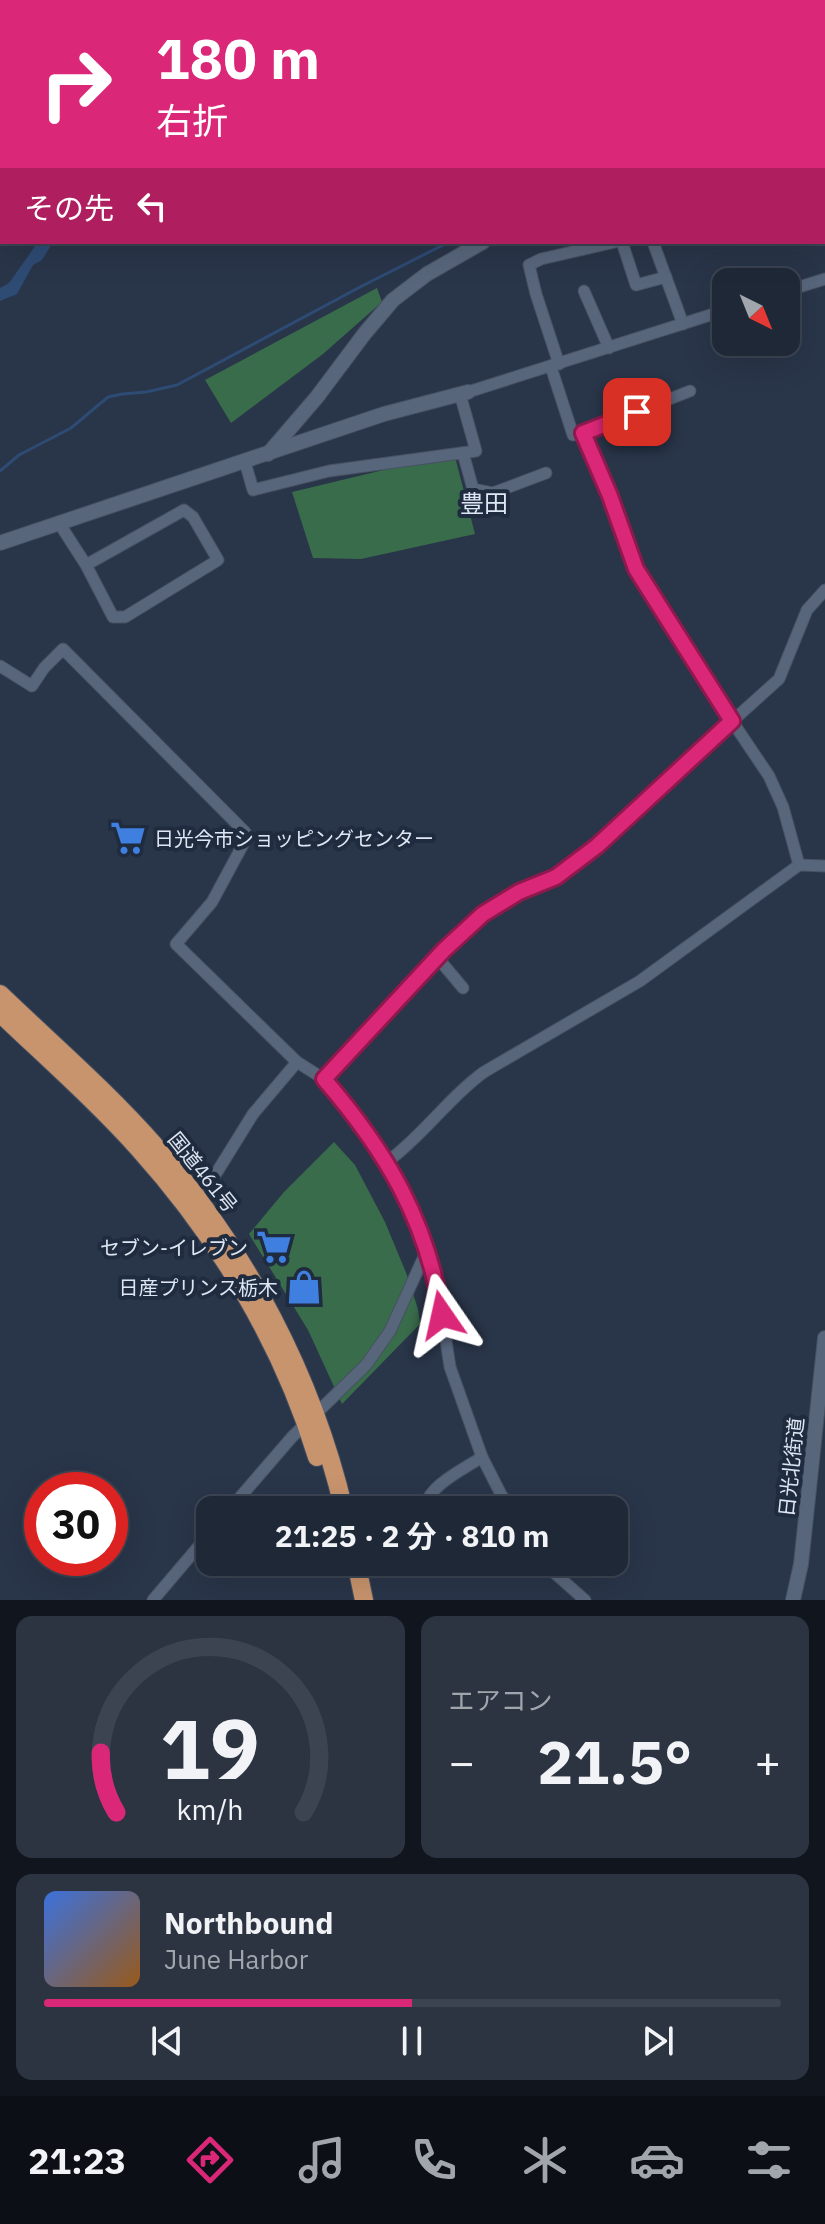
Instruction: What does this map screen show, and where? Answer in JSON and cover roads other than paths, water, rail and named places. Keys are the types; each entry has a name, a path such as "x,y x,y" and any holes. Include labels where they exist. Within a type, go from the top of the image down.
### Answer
{"highway":[{"name":"国道461号","path":"0,994 154,1145 193,1203"},
{"name":"国道461号","path":"0,1013 116,1124 158,1171 220,1227 265,1302 288,1349 339,1496"},
{"name":"国道461号","path":"311,1419 329,1496"},
{"path":"347,1576 352,1600"},
{"path":"359,1576 364,1600"}],"street":[{"path":"268,454 393,300 427,274 480,244"},
{"path":"606,244 541,259 529,265 573,435 690,391"},
{"path":"623,244 636,285 666,277"},
{"path":"654,244 683,324"},
{"path":"800,287 825,279"},
{"path":"584,291 609,348"},
{"path":"0,543 384,414 555,366 712,315"},
{"path":"245,462 253,490 329,471 476,451 464,393"},
{"path":"583,433 636,569 777,791 799,865"},
{"path":"463,453 473,489 493,493 546,473"},
{"path":"59,523 86,565 113,617 125,617 218,560 193,517 184,510 86,565"},
{"path":"324,1079 437,957 483,914 519,892 556,877 597,846 779,679 807,610 825,590"},
{"path":"0,666 32,686 63,649 245,832 247,837 212,902 176,944 297,1062 324,1079 353,1112 387,1162 417,1220 438,1289 450,1367 482,1457 503,1496"},
{"path":"387,1162 405,1149 461,1088 484,1072 640,981 799,865 825,866"},
{"path":"437,957 463,988"},
{"path":"193,1203 217,1172 253,1114 297,1062"},
{"path":"241,1496 292,1437 366,1365 390,1331 427,1250"},
{"name":"日光北街道","path":"793,1600 801,1564 825,1338"},
{"path":"429,1496 437,1487 482,1457"},
{"path":"153,1600 196,1549"},
{"path":"558,1576 585,1600"}],"water":[{"path":"37,244 52,244 42,260 33,265 17,294 0,301 0,288 9,283"}],"waterway":[{"path":"0,471 19,455 71,428 108,397 177,385 445,244"}],"place":[{"name":"日光今市ショッピングセンター","path":"128,838"},
{"name":"セブン-イレブン","path":"274,1247"},
{"name":"日産プリンス栃木","path":"304,1287"}],"district":[{"name":"豊田","path":"484,503"}]}
